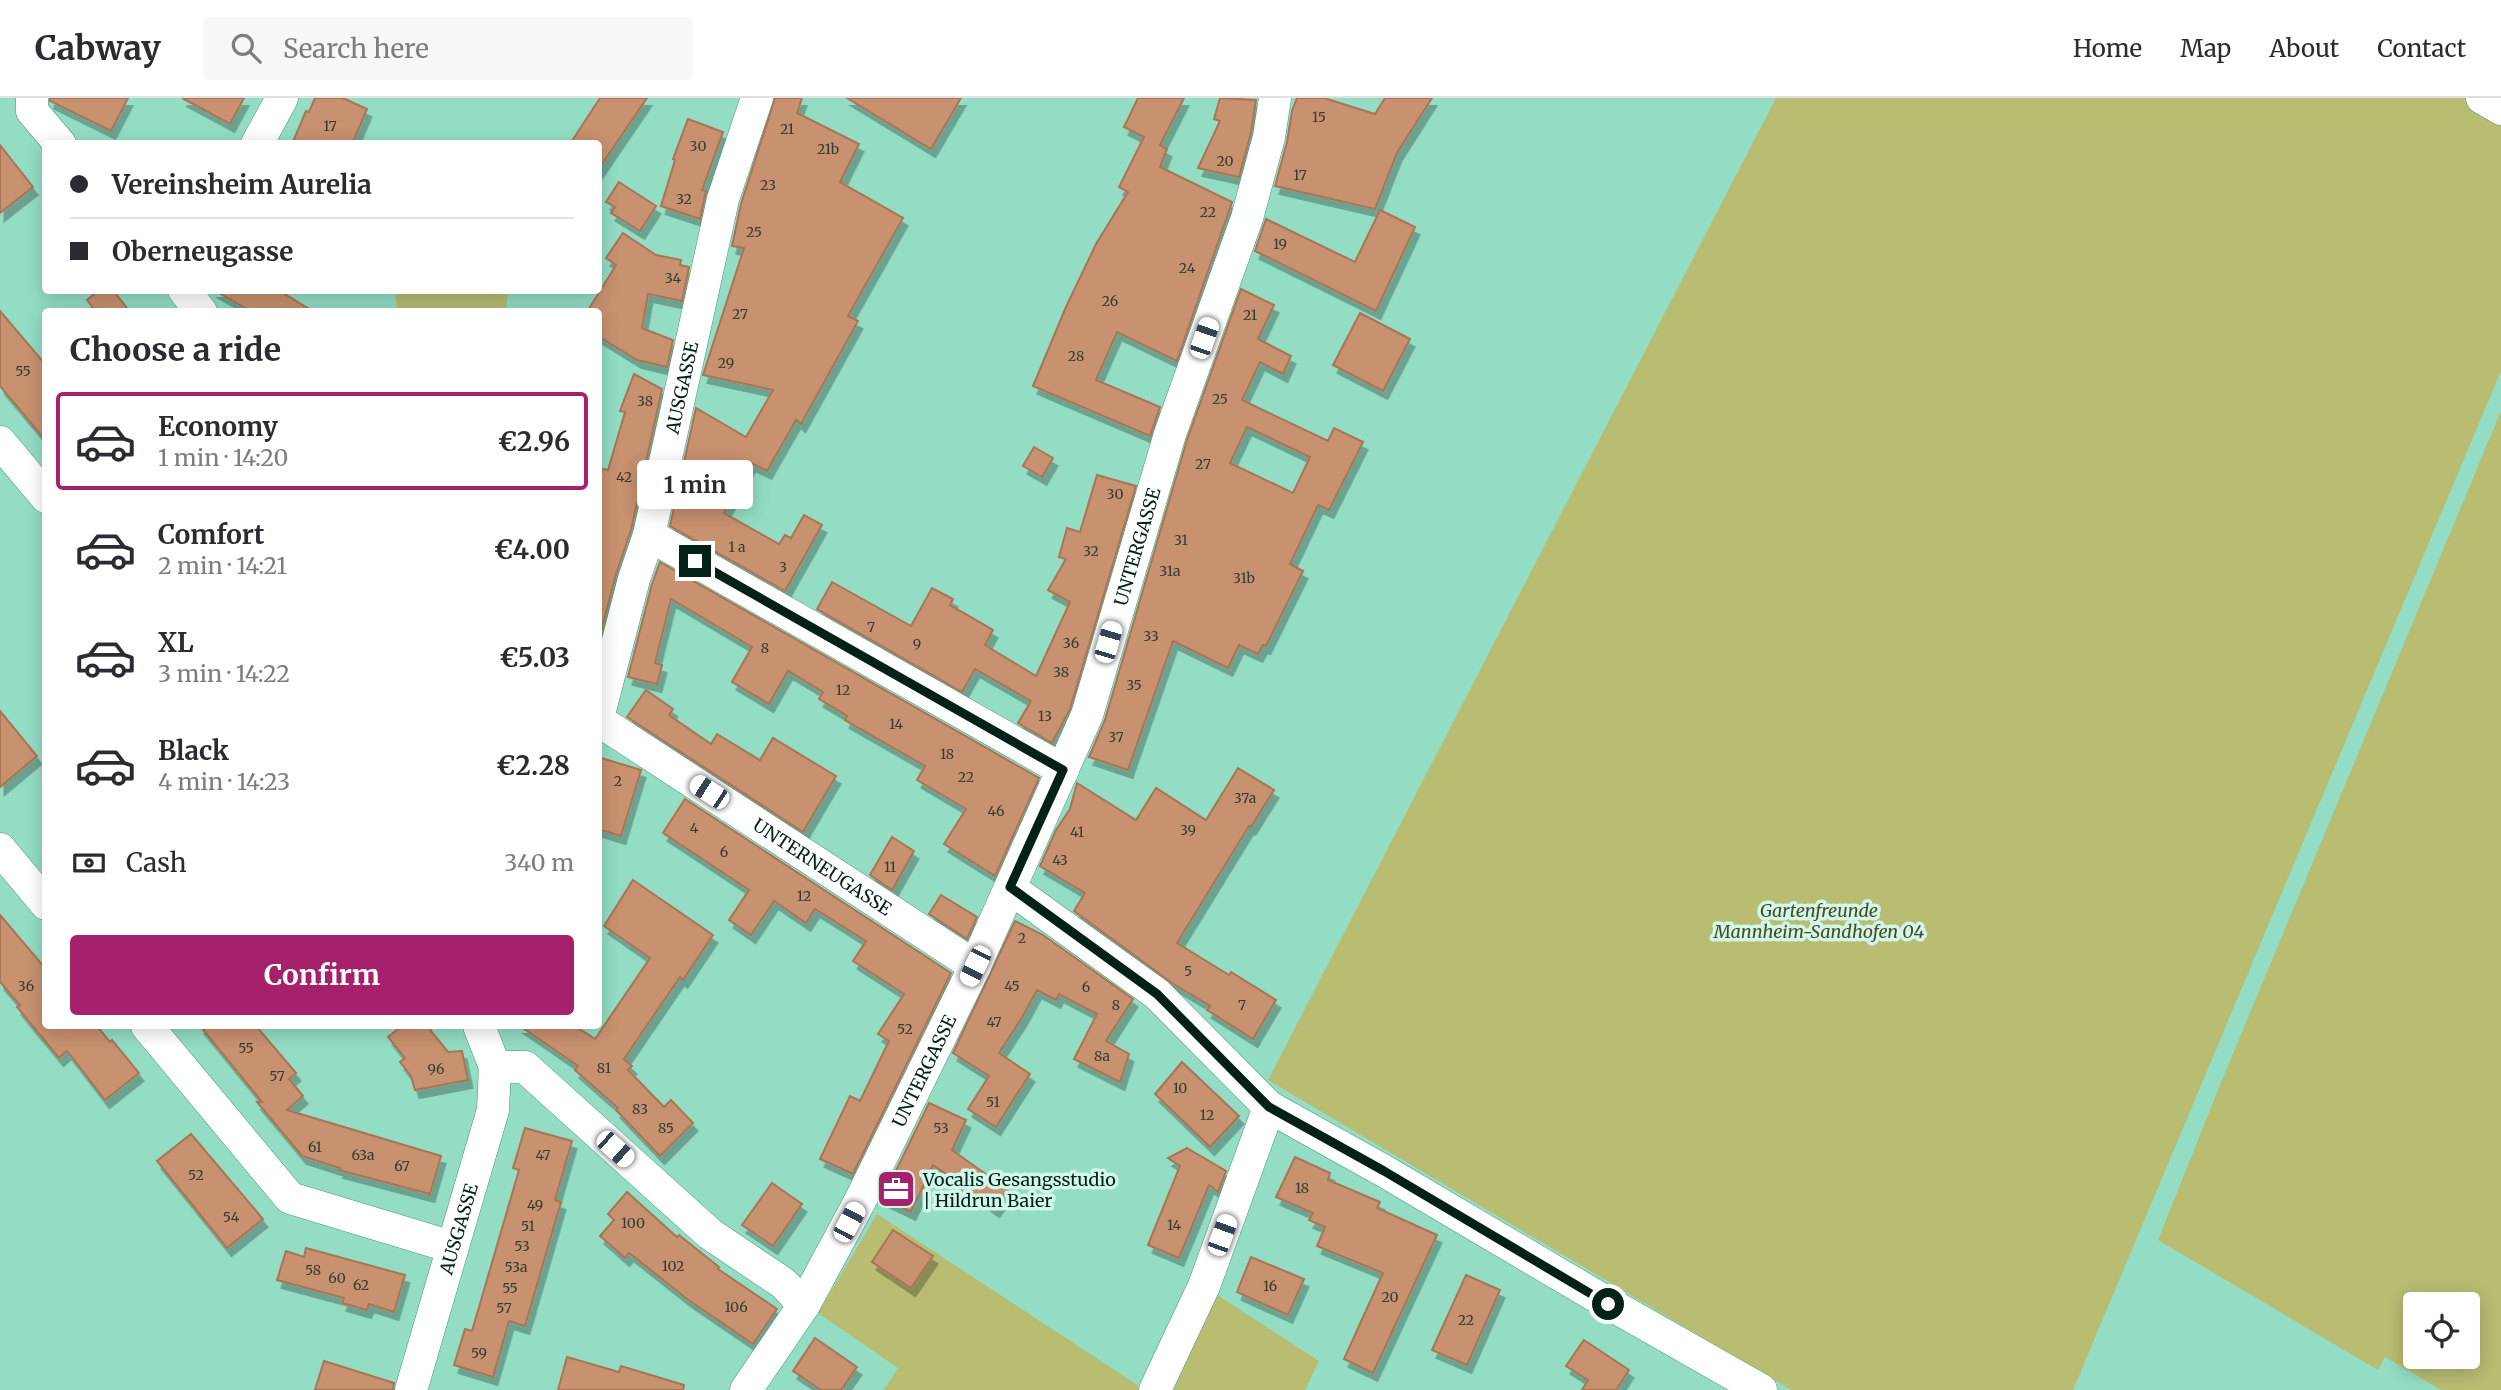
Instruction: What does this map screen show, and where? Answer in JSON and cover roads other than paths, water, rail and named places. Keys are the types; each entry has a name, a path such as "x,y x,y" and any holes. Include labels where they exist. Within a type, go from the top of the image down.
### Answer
{"street":[{"path":"32,98 32,111 57,140"},
{"path":"259,140 282,98"},
{"name":"AUSGASSE","path":"602,703 634,579 649,535 723,199 757,98"},
{"name":"UNTERGASSE","path":"746,1390 804,1306 860,1201 975,966 1087,715 1170,434 1247,218 1269,137 1275,98"},
{"path":"2482,98 2501,109"},
{"path":"187,294 198,308"},
{"path":"0,442 42,491"},
{"path":"649,535 1063,770"},
{"name":"UNTERNEUGASSE","path":"602,722 975,966"},
{"path":"0,849 42,899"},
{"path":"1010,887 1157,994 1269,1107 1761,1390"},
{"path":"149,1029 290,1198 452,1247"},
{"path":"480,1029 495,1067 525,1067 710,1234 783,1283 804,1306"},
{"name":"AUSGASSE","path":"419,1388 452,1247 493,1110 495,1067"},
{"path":"1155,1390 1203,1286 1269,1107"}],"place":[{"name":"Vocalis Gesangsstudio | Hildrun Baier","path":"896,1189"}],"park label":[{"name":"Gartenfreunde Mannheim-Sandhofen 04","path":"1819,920"}]}
